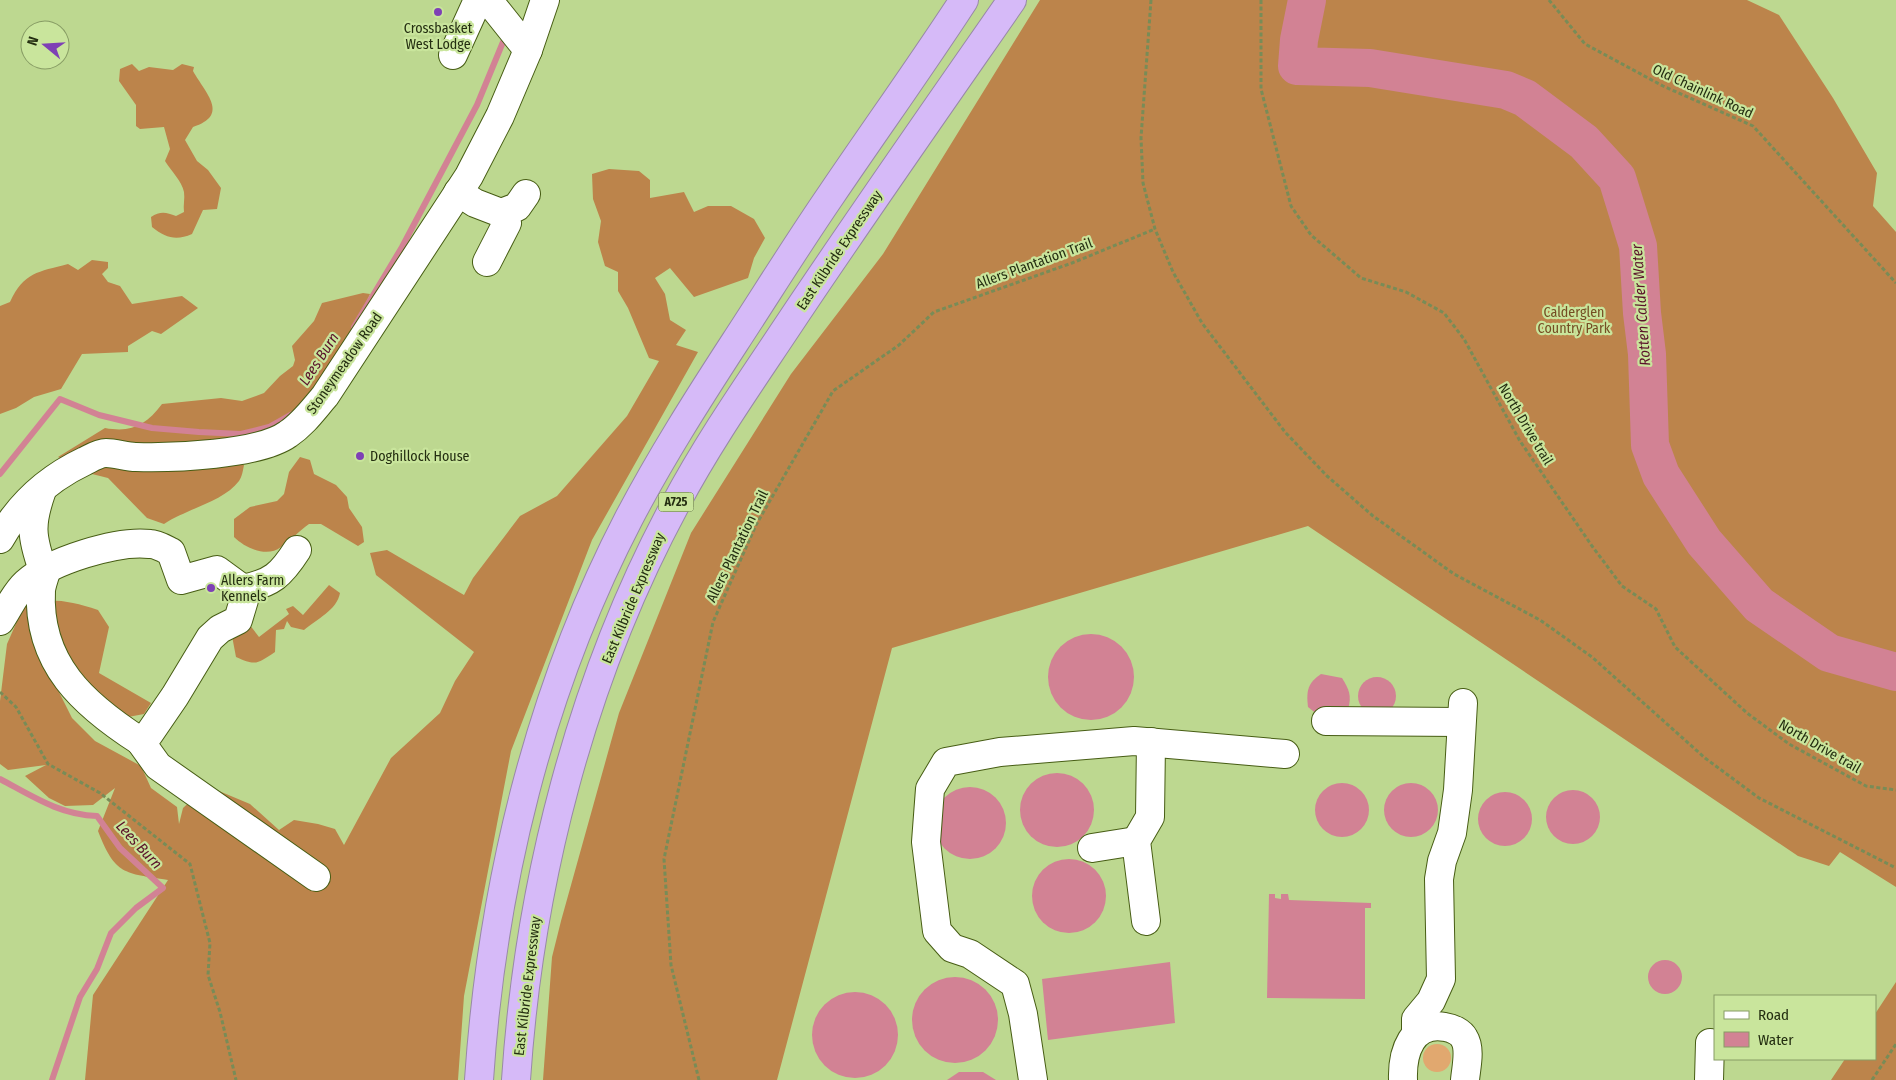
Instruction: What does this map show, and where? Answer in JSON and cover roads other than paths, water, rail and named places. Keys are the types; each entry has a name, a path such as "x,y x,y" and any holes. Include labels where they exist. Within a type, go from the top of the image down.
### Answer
{"highway":[{"name":"A725","path":"479,1080 491,957 514,832 554,696 583,616 628,519 676,432 829,197 964,0"},
{"name":"East Kilbride Expressway","path":"516,1080 537,909 543,873 563,790 611,645 642,574 674,506 717,432 838,252 1012,0"}],"street":[{"path":"453,55 478,0"},
{"path":"488,0 528,50"},
{"name":"Stoneymeadow Road","path":"0,540 7,527 27,502 42,488 64,471 104,453 133,457 172,458 257,446 286,435 306,419 325,396 458,192 500,116 528,50 545,0"},
{"path":"458,192 475,203 501,213 507,222 487,262"},
{"path":"501,213 517,207 526,194"},
{"path":"42,488 33,517 37,554 45,569 41,588 44,628 55,662 70,684 92,708 140,741 158,766 316,877"},
{"path":"0,621 13,598 26,583 45,569 70,558 121,546 152,544 172,552 181,580 217,570 243,589 244,600 238,620 220,629 210,638 149,734 140,741"},
{"path":"243,589 265,584 278,576 296,550"},
{"path":"1326,721 1462,712 1458,790 1452,833 1442,862 1439,879 1441,980 1431,1001 1416,1019 1416,1033"},
{"path":"1033,1080 1024,1014 1015,984 970,954 952,948 937,931 926,842 930,790 946,762 1000,752 1134,741 1286,754"},
{"path":"1146,921 1136,841 1150,817 1151,742"},
{"path":"1092,848 1136,841"},
{"path":"1403,1080 1404,1053 1416,1033 1427,1026 1454,1029 1464,1037 1467,1048 1465,1080"},
{"path":"1708,1080 1710,1043"}],"water":[{"path":"1091,634 1107,637 1115,641 1127,653 1131,661 1134,677 1131,693 1127,701 1115,713 1107,717 1091,720 1075,717 1067,713 1055,701 1051,693 1048,677 1051,661 1055,653 1067,641 1075,637"},
{"path":"1321,674 1342,678 1349,693 1348,709 1318,715 1308,707 1307,696 1309,688 1313,681"},
{"path":"1377,677 1391,682 1396,696 1391,710 1377,715 1363,710 1358,696 1363,682"},
{"path":"1057,773 1071,776 1083,784 1091,796 1094,810 1091,824 1083,836 1071,844 1057,847 1043,844 1031,836 1023,824 1020,810 1023,796 1031,784 1043,776"},
{"path":"1342,783 1352,785 1361,791 1367,800 1369,810 1367,820 1361,829 1352,835 1342,837 1332,835 1323,829 1317,820 1315,810 1317,800 1323,791 1332,785"},
{"path":"1411,783 1421,785 1430,791 1436,800 1438,810 1436,820 1430,829 1421,835 1411,837 1401,835 1392,829 1386,820 1384,810 1386,800 1392,791 1401,785"},
{"path":"977,787 996,797 1004,809 1006,823 1004,837 996,849 984,857 963,859 944,849 936,837 934,816 944,797 956,789"},
{"path":"1573,790 1583,792 1592,798 1598,807 1600,817 1598,827 1592,836 1583,842 1573,844 1563,842 1554,836 1548,827 1546,817 1548,807 1554,798 1563,792"},
{"path":"1505,792 1515,794 1524,800 1530,809 1532,819 1530,829 1524,838 1515,844 1505,846 1495,844 1486,838 1480,829 1478,819 1480,809 1486,800 1495,794"},
{"path":"1069,859 1083,862 1095,870 1103,882 1106,896 1103,910 1095,922 1083,930 1069,933 1055,930 1043,922 1035,910 1032,896 1035,882 1043,870 1055,862"},
{"path":"1269,894 1275,894 1275,898 1281,899 1281,894 1288,894 1289,900 1371,903 1371,908 1365,908 1365,999 1267,998"},
{"path":"1665,960 1672,961 1677,965 1681,970 1681,984 1677,989 1672,993 1665,994 1658,993 1653,989 1649,984 1648,977 1649,970 1653,965 1658,961"},
{"path":"1170,962 1175,1023 1048,1040 1042,979"},
{"path":"955,977 971,980 979,984 991,996 995,1004 998,1020 995,1036 991,1044 979,1056 971,1060 955,1063 939,1060 931,1056 919,1044 915,1036 912,1020 915,1004 919,996 931,984 939,980"},
{"path":"855,992 871,995 879,999 891,1011 895,1019 898,1035 895,1051 891,1059 879,1071 871,1075 855,1078 839,1075 831,1071 819,1059 815,1051 812,1035 815,1019 819,1011 831,999 839,995"},
{"path":"959,1072 983,1072 996,1080 947,1080"}],"waterway":[{"name":"Rotten Calder Water","path":"1307,0 1299,40 1297,66 1370,68 1506,90 1525,98 1584,142 1617,178 1638,246 1642,313 1647,354 1650,445 1661,475 1704,542 1759,605 1829,653 1896,672"},
{"name":"Lees Burn","path":"354,327 402,247 477,105 503,42"},
{"name":"Lees Burn","path":"0,474 60,399 99,415 152,428 199,432 241,434 269,427 292,414"},
{"name":"Lees Burn","path":"0,779 47,804 71,812 97,816 120,848 163,888 136,908 111,933 97,969 80,997 52,1080"}],"place":[{"name":"Crossbasket West Lodge","path":"438,12"},
{"name":"Doghillock House","path":"360,456"},
{"name":"Allers Farm Kennels","path":"211,588"}],"park label":[{"name":"Calderglen Country Park","path":"1574,320"}]}
